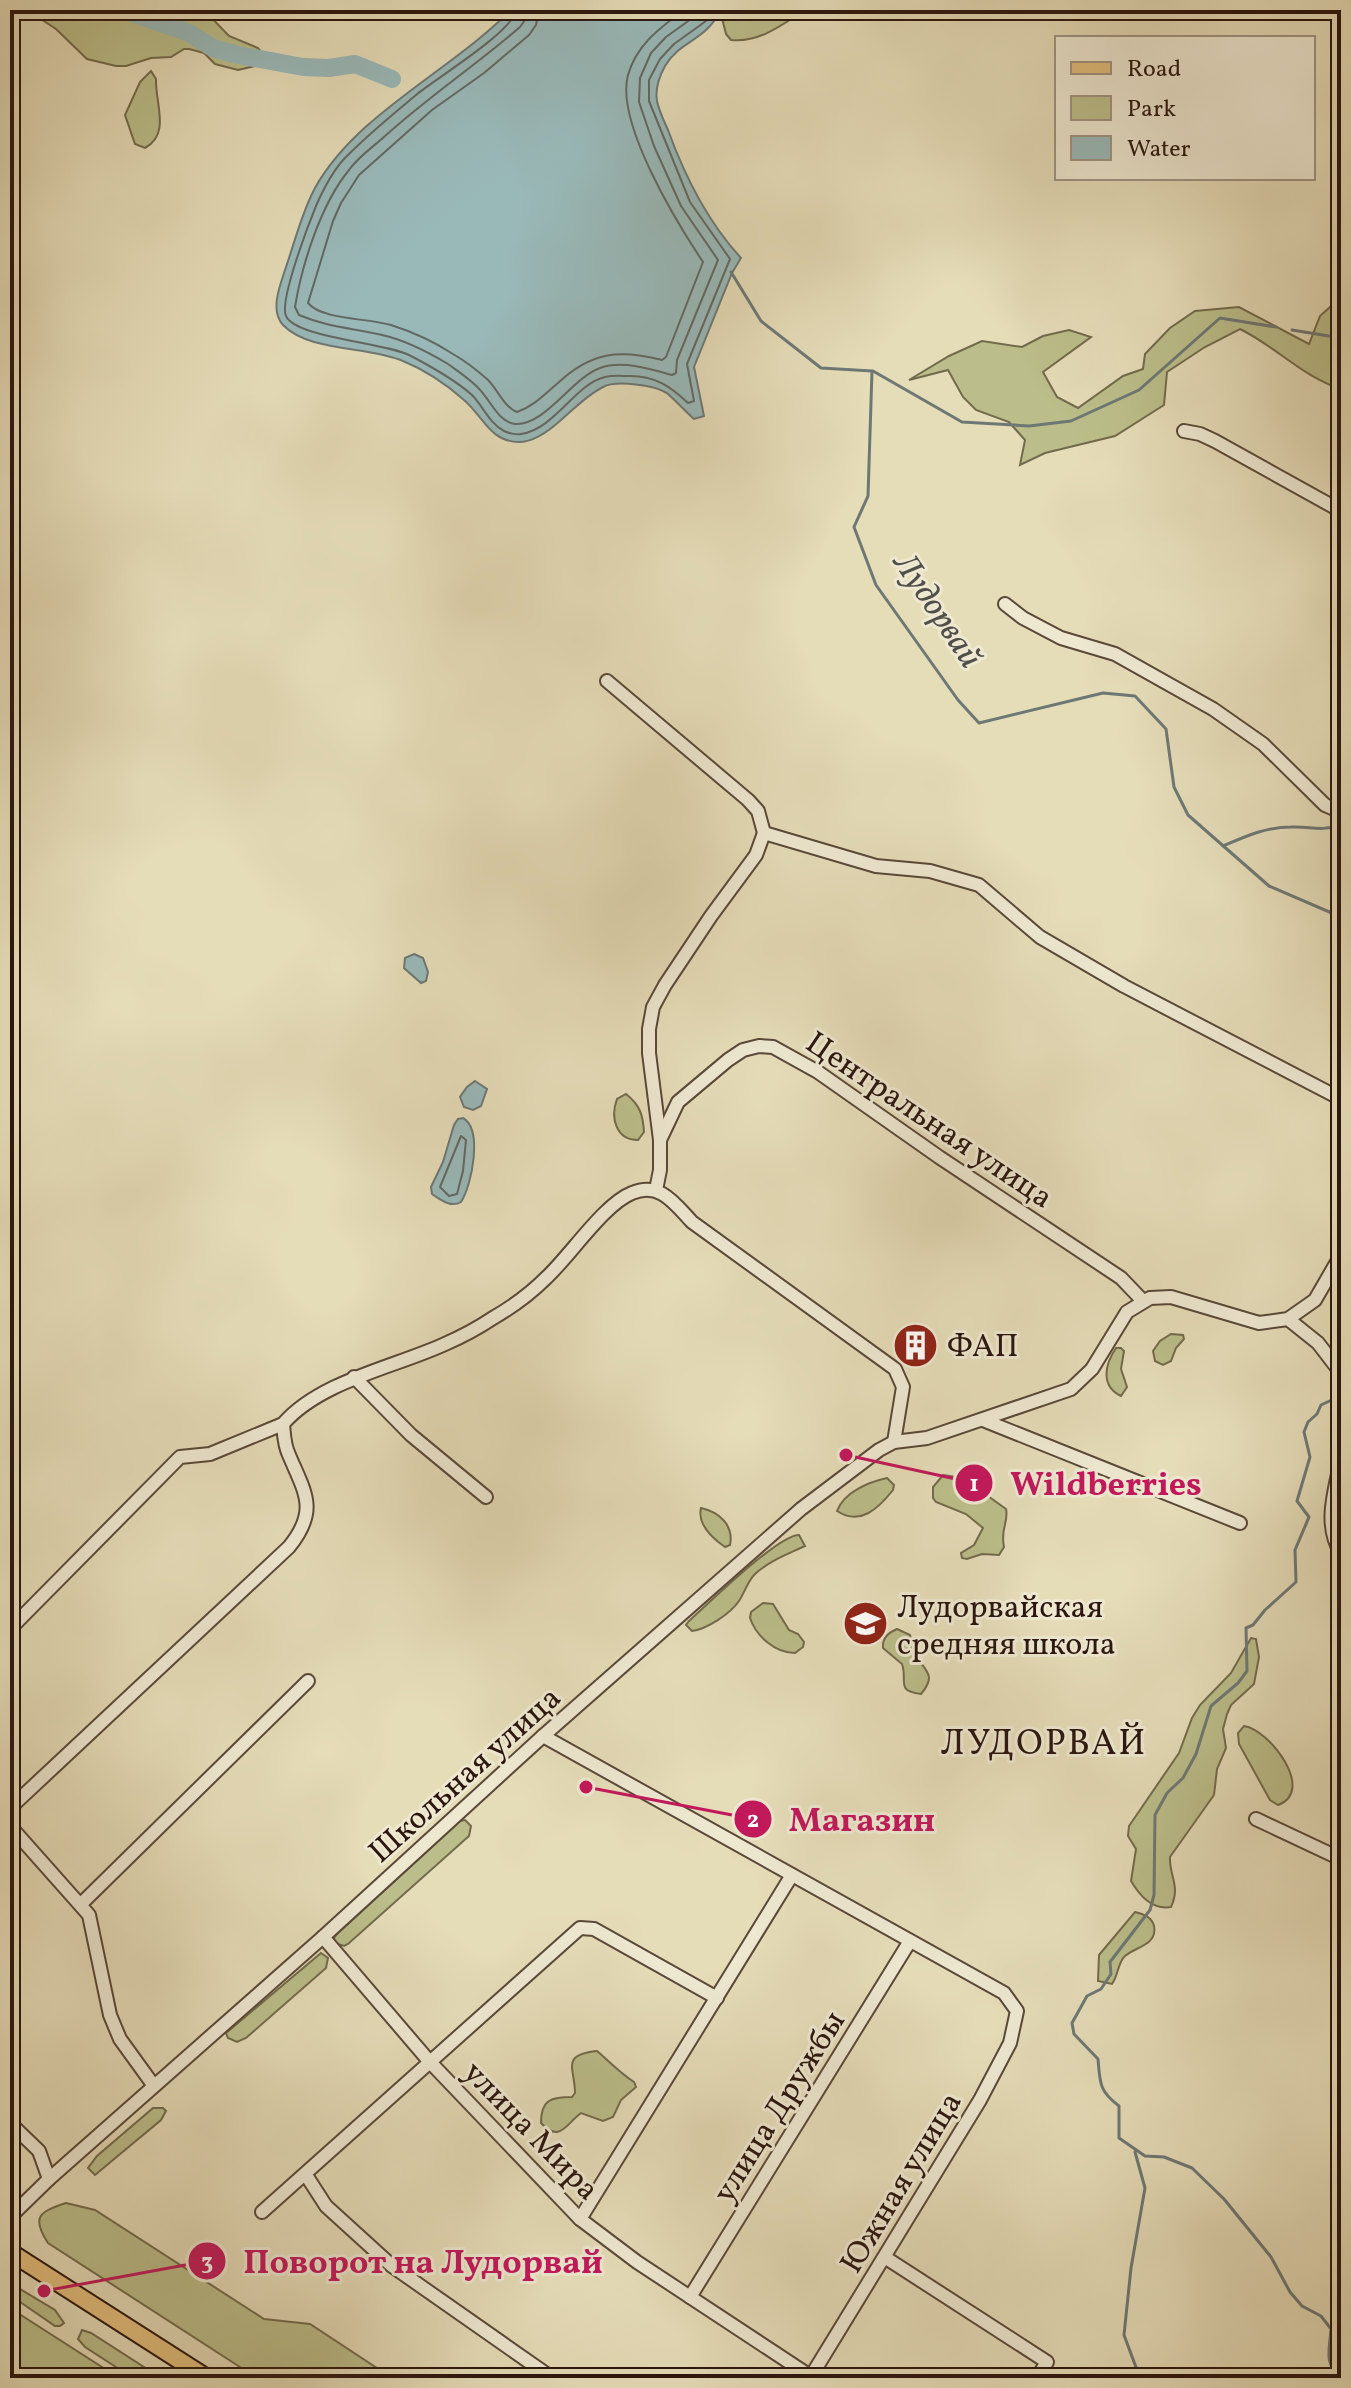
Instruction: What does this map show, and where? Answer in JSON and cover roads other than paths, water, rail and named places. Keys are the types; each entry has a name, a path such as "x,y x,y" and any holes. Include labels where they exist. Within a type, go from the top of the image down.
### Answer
{"main road":[{"path":"10,2252 207,2378"}],"street":[{"path":"1184,431 1215,441 1341,511"},
{"path":"1005,604 1023,618 1061,638 1115,654 1213,709 1263,744 1325,805 1341,812"},
{"path":"607,681 748,800 758,811 764,833 756,855 711,916 653,1007 649,1053 660,1140 656,1190"},
{"path":"764,833 876,866 930,871 979,885 1040,937 1341,1099"},
{"name":"Центральная улица","path":"660,1140 678,1102 728,1060 743,1050 773,1047 818,1072 1121,1278 1143,1301"},
{"path":"10,1629 180,1457 210,1454 283,1424 293,1411 354,1377 444,1345 492,1319 547,1278 622,1199 632,1193 656,1190 671,1197 692,1222 895,1369 903,1387 894,1442"},
{"path":"983,1420 1062,1394 1079,1384 1092,1369 1120,1320 1143,1301 1171,1297 1259,1323 1288,1319 1315,1300 1341,1255"},
{"path":"1288,1319 1318,1343 1341,1373"},
{"path":"354,1377 411,1435 486,1497"},
{"path":"983,1420 1240,1523"},
{"name":"Школьная улица","path":"10,2217 543,1736 801,1509 894,1442 927,1438 983,1420"},
{"path":"10,1808 289,1547 301,1531 308,1509 303,1483 287,1451 283,1424"},
{"path":"1341,1460 1330,1518 1332,1534 1341,1553"},
{"path":"81,1904 308,1681"},
{"path":"543,1736 910,1941"},
{"path":"1256,1819 1341,1859"},
{"path":"10,1826 89,1915 110,2015 120,2039 154,2086"},
{"path":"580,2219 792,1875"},
{"path":"262,2212 580,1928 594,1929 717,1998"},
{"name":"улица Мира","path":"323,1937 429,2061 580,2219 811,2377"},
{"name":"Южная улица","path":"811,2377 980,2100 1010,2043 1015,2026 1017,2011 1004,1993 910,1941"},
{"name":"улица Дружбы","path":"690,2297 910,1941"},
{"path":"10,2123 39,2151 49,2179"},
{"path":"306,2175 326,2206 392,2266 552,2378"},
{"path":"886,2258 1047,2362 1037,2378"}],"water":[{"path":"512,10 720,10 708,28 671,58 661,74 657,92 660,112 690,181 707,214 741,258 694,367 704,416 694,419 662,391 646,386 609,385 592,394 536,438 509,441 494,433 457,394 419,369 389,356 308,340 294,334 279,319 276,304 281,281 310,197 329,167 345,147 383,112"},
{"path":"414,954 423,958 428,972 426,981 421,983 404,968 405,958"},
{"path":"475,1081 487,1089 481,1106 473,1110 464,1107 460,1097"},
{"path":"463,1118 473,1133 474,1158 461,1202 450,1204 432,1194 431,1187 443,1162 454,1125"}],"waterway":[{"name":"Лудорвай","path":"123,10 189,33 213,48 238,55 303,67 329,68 355,64 392,79"},
{"name":"Лудорвай","path":"731,272 761,321 821,368 872,371 868,496 854,527 876,585 958,700 979,723 1103,693 1135,696 1166,729 1174,787 1188,815 1269,886 1341,917"},
{"path":"873,371 962,422 1029,426 1071,421 1139,390 1220,318 1276,327"},
{"path":"1292,330 1341,338"},
{"path":"1223,846 1273,829 1341,825"},
{"path":"1338,1397 1321,1405 1304,1432 1310,1457 1297,1501 1309,1517 1295,1550 1296,1582 1253,1625 1246,1628 1247,1671 1211,1706 1196,1754 1183,1778 1167,1793 1155,1815 1154,1895 1150,1910 1110,1962 1111,1974 1101,1989 1087,1996 1072,2023 1074,2034 1098,2059 1104,2091 1119,2106 1119,2138 1145,2156 1164,2157 1192,2168 1224,2199 1271,2257 1290,2292 1302,2306 1321,2316 1331,2329 1330,2361 1341,2377"},
{"path":"1135,2152 1145,2188 1131,2268 1124,2335 1140,2378"}],"place":[{"name":"ФАП","path":"916,1345"},
{"name":"Wildberries","path":"846,1455"},
{"name":"Лудорвайская средняя школа","path":"866,1624"},
{"name":"Магазин","path":"586,1787"},
{"name":"Поворот на Лудорвай","path":"44,2291"}],"district":[{"name":"ЛУДОРВАЙ","path":"1044,1741"}]}
